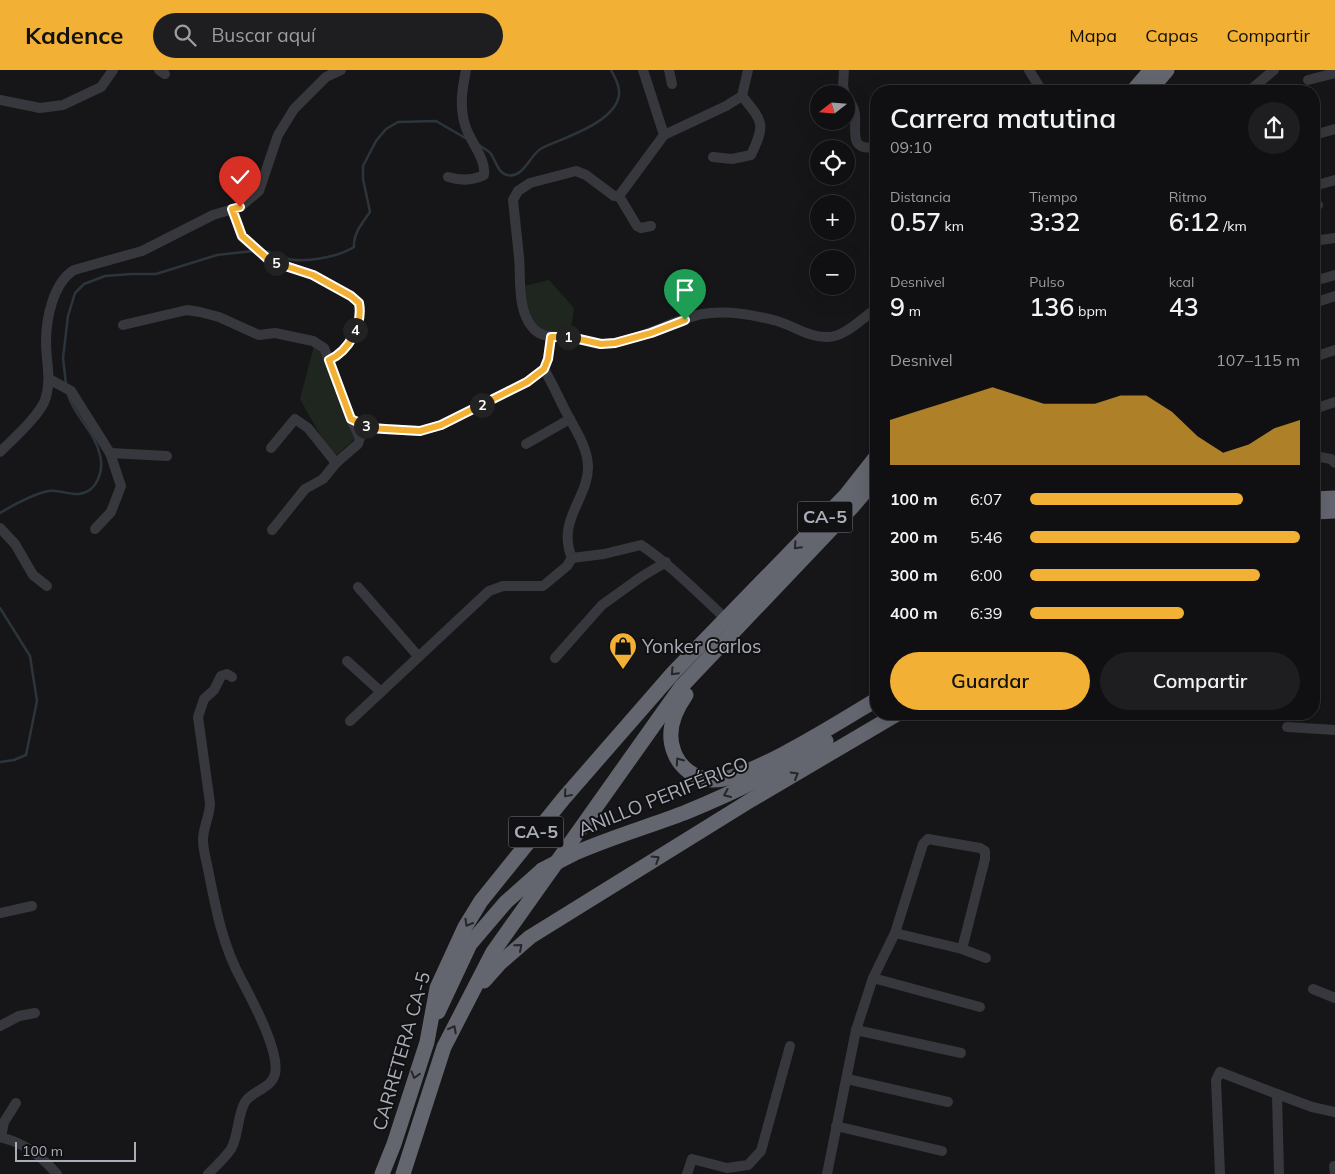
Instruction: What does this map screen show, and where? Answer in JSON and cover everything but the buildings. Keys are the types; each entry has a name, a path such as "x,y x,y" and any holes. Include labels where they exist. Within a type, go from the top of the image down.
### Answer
{"highway":[{"path":"1138,85 1151,70"},
{"path":"1153,85 1167,70"},
{"name":"CARRETERA CA-5","path":"382,1174 394,1144 427,1042 437,988 465,927 481,901 564,798 673,673 846,494 870,464"},
{"name":"CA-5","path":"784,577 854,506 870,486"},
{"path":"1320,499 1335,498"},
{"path":"1320,512 1335,511"},
{"path":"784,577 713,661 675,712 670,737 678,762 700,778 713,780 728,778 794,748 870,704"},
{"name":"CARRETERA CA-5","path":"403,1174 444,1047 493,952 680,687 784,577"},
{"name":"ANILLO PERIFÉRICO","path":"427,1042 439,1010 470,944 506,902 542,870 573,854 617,836 682,814 745,787 795,761 870,714"},
{"name":"ANILLO PERIFÉRICO","path":"472,994 500,963 530,937 751,800 887,720"}],"street":[{"path":"0,100 40,108 63,105 101,87 113,70"},
{"path":"0,452 45,402 49,379 46,342 50,312 57,290 66,275 74,270 142,251 213,215 240,207 260,191 278,135 294,110 326,77 341,70"},
{"path":"448,177 459,180 475,179 484,175 486,166 466,128 460,108 466,70"},
{"path":"643,70 664,135"},
{"path":"668,70 672,84"},
{"path":"713,157 737,158 751,155 761,134 762,124 742,96 748,70"},
{"path":"843,85 844,70"},
{"path":"1029,70 1038,85"},
{"path":"1255,85 1270,71"},
{"path":"1308,80 1335,73"},
{"path":"619,196 664,135 742,96"},
{"path":"1320,133 1335,128"},
{"path":"854,130 856,141 863,147 870,147"},
{"path":"619,196 614,196 586,175 576,171 530,183 518,191 513,200 522,306 532,327 542,334 551,337 570,337 601,344 615,343 651,333 702,314 717,313 759,317 777,321 807,333 827,338 848,329 870,313"},
{"path":"1321,184 1335,180"},
{"path":"619,196 637,226 641,228 650,226"},
{"path":"232,209 242,236 270,261 313,275 351,296 359,303 361,312 359,323 348,344 337,356 329,360"},
{"path":"1320,240 1335,238"},
{"path":"1320,279 1335,275"},
{"path":"1320,301 1335,296"},
{"path":"123,326 186,310 219,317 245,330 259,334 275,333 313,341 324,348 360,438 358,444 336,463 323,479 305,489 272,530"},
{"path":"351,419 370,428 427,430 527,382 544,369 548,359 551,337"},
{"path":"1320,355 1335,350"},
{"path":"544,369 579,436 588,467 585,487 569,522 569,551 572,558"},
{"path":"49,379 71,391 110,453 121,486 111,512 95,529"},
{"path":"1320,407 1335,402"},
{"path":"271,448 295,419 308,428 336,463"},
{"path":"526,444 570,419"},
{"path":"110,453 167,456"},
{"path":"1320,457 1331,459 1335,463"},
{"path":"0,528 15,544 33,575 47,586"},
{"path":"572,558 604,554 641,545 666,562 725,618"},
{"path":"350,721 490,591 503,586 543,586 567,566 572,558"},
{"path":"555,658 602,605 666,562"},
{"path":"358,586 418,656"},
{"path":"347,660 381,692"},
{"path":"208,1174 232,1148 237,1123 250,1095 272,1082 275,1074 275,1063 269,1040 255,1005 237,972 226,945 218,916 203,841 210,814 210,803 198,717 204,699 214,690 221,676 227,674 232,677"},
{"path":"1287,727 1335,730"},
{"path":"826,1174 856,1030 873,978 895,933 923,844 928,839 980,848 985,851 985,859 962,949"},
{"path":"0,912 32,906"},
{"path":"895,933 962,949 986,958"},
{"path":"873,978 980,1007"},
{"path":"1312,989 1335,998"},
{"path":"0,1026 19,1016 34,1013"},
{"path":"856,1030 961,1053"},
{"path":"687,1174 692,1159 726,1168 748,1165 761,1150 790,1046"},
{"path":"1220,1174 1216,1080 1220,1072 1277,1094 1335,1112"},
{"path":"847,1079 948,1102"},
{"path":"1277,1094 1279,1174"},
{"path":"16,1103 4,1122 0,1137 10,1139 40,1155 57,1174"},
{"path":"836,1126 942,1151"}],"shaded area":[{"path":"549,280 574,308 570,337 532,327 521,287"},
{"path":"314,346 320,352 359,435 333,458 300,399"}],"waterway":[{"path":"479,145 490,153 504,174 513,175 518,173 542,148 587,128 608,114 615,105 619,95 618,85 611,70"},
{"path":"266,251 292,260 310,260 339,254 354,247 361,224 370,212 363,179 363,166 376,141 386,129 398,122 436,121 467,139"},
{"path":"66,384 63,358 68,316 75,293 84,284 105,276 156,274 217,255 253,251"},
{"path":"0,513 29,497 48,491 75,494 85,492 95,485 98,480 101,468 100,455 94,439 75,410 68,395"},
{"path":"0,608 30,656 37,701 26,755 14,760 0,762"}],"place":[{"name":"Yonker Carlos","path":"623,670"}],"route":[{"path":"240,207 232,209 242,236 270,261 313,275 351,296 359,303 361,312 359,323 348,344 337,356 329,360 351,419 370,428 427,430 507,393 527,382 544,369 548,359 551,337 570,337 601,344 615,343 651,333 685,320"}]}
